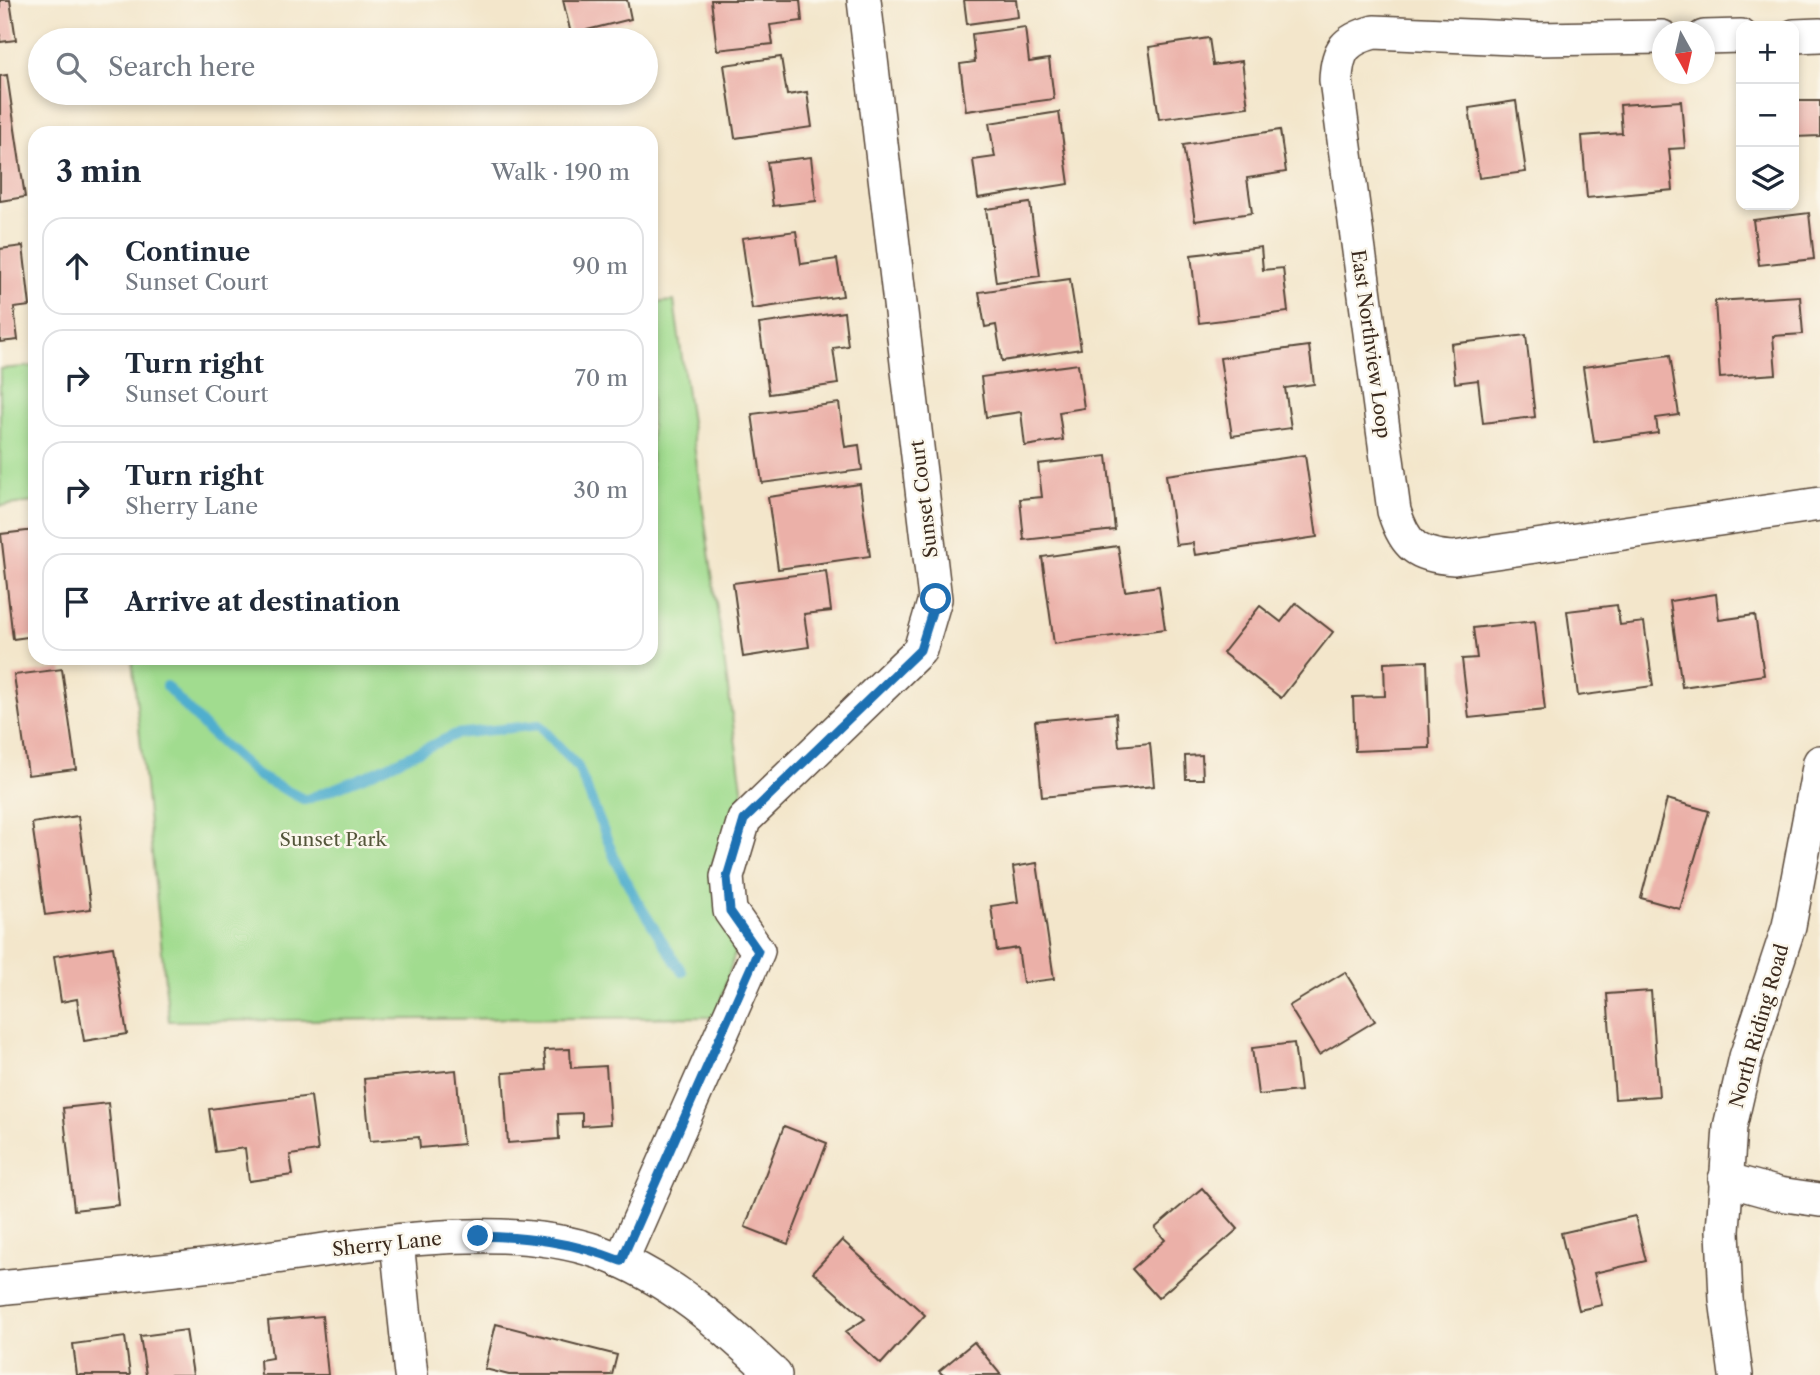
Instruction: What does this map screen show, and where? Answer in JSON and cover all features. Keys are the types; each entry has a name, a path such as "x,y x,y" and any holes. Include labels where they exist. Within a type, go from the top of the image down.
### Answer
{"street":[{"name":"Sunset Court","path":"621,1261 758,951 730,911 727,877 744,820 920,650 936,599 864,0"},
{"name":"East Northview Loop","path":"1652,37 1537,39 1374,32 1356,37 1343,48 1337,63 1336,80 1394,511 1401,532 1414,548 1432,556 1454,558 1820,504"},
{"path":"1799,36 1820,35"},
{"path":"1715,37 1736,36"},
{"name":"North Riding Road","path":"1736,1375 1727,1299 1723,1231 1730,1127 1746,1057 1789,926 1820,762"},
{"path":"1725,1179 1779,1194 1820,1200"},
{"name":"Sherry Lane","path":"0,1288 397,1242 478,1236 519,1237 559,1242 597,1251 666,1283 699,1307 775,1375"},
{"path":"397,1242 411,1375"}],"green space":[{"name":"Sunset Park","path":"674,301 743,795 713,862 735,953 716,1017 169,1021 133,665 658,665 658,302"},
{"path":"28,367 28,503 0,506 0,369"}],"building":[{"path":"0,0 10,0 16,40 0,42"},
{"path":"563,0 627,0 631,19 595,28 570,28"},
{"path":"711,0 800,0 802,21 770,25 773,44 717,50"},
{"path":"964,0 1016,0 1018,17 967,24"},
{"path":"1025,27 1029,62 1049,59 1054,99 966,111 960,64 975,62 972,34"},
{"path":"1209,38 1213,65 1242,61 1248,107 1159,119 1149,47"},
{"path":"781,57 787,95 807,92 812,127 735,138 724,65"},
{"path":"7,75 25,197 0,201 0,76"},
{"path":"1516,101 1526,172 1479,178 1469,108"},
{"path":"1681,101 1685,148 1669,149 1673,190 1587,198 1582,136 1622,133 1620,105"},
{"path":"1799,101 1820,101 1820,136 1799,137"},
{"path":"1059,112 1069,184 978,198 973,160 995,157 989,123"},
{"path":"1280,130 1286,172 1247,178 1252,213 1195,221 1183,145"},
{"path":"811,157 816,201 773,206 767,162"},
{"path":"1030,203 1040,276 996,282 986,209"},
{"path":"1809,213 1814,259 1759,265 1753,220"},
{"path":"796,231 801,264 837,259 843,296 752,309 742,238"},
{"path":"23,246 28,306 14,308 18,340 0,342 0,249"},
{"path":"1261,247 1263,270 1283,268 1288,312 1199,323 1191,255"},
{"path":"1070,279 1081,349 1002,361 996,325 985,327 979,292"},
{"path":"1800,296 1803,334 1773,336 1776,374 1720,378 1715,301"},
{"path":"844,312 848,346 833,348 838,384 769,394 759,324"},
{"path":"1526,335 1535,417 1483,423 1478,380 1455,383 1451,344"},
{"path":"1309,346 1314,384 1285,388 1291,428 1232,436 1220,358"},
{"path":"1670,355 1679,415 1656,418 1658,433 1594,442 1583,367"},
{"path":"1078,364 1084,408 1059,412 1063,440 1025,446 1021,412 986,417 981,377"},
{"path":"839,403 845,447 859,445 862,470 762,483 752,414"},
{"path":"1305,455 1317,537 1195,555 1193,543 1176,545 1166,475"},
{"path":"1107,456 1115,530 1024,540 1020,499 1042,497 1038,464"},
{"path":"860,484 870,556 778,569 768,497"},
{"path":"28,531 28,637 13,639 1,534"},
{"path":"1118,546 1125,591 1159,586 1165,629 1054,644 1042,557"},
{"path":"826,571 831,611 804,614 809,647 743,657 733,583"},
{"path":"1716,594 1719,620 1755,615 1764,675 1682,687 1670,601"},
{"path":"1296,603 1333,632 1281,698 1223,653 1260,606 1281,622"},
{"path":"1617,605 1620,625 1644,622 1653,686 1578,696 1567,611"},
{"path":"1535,621 1545,710 1469,718 1462,659 1477,658 1473,628"},
{"path":"1427,661 1430,748 1355,751 1353,697 1385,696 1384,663"},
{"path":"62,669 76,769 28,775 14,675"},
{"path":"1116,713 1119,746 1150,743 1154,786 1042,797 1035,721"},
{"path":"1202,755 1203,779 1186,779 1185,756"},
{"path":"1667,799 1709,811 1680,909 1641,898"},
{"path":"78,816 91,909 45,915 32,823"},
{"path":"1037,863 1054,979 1023,983 1018,948 997,951 991,906 1018,902 1013,867"},
{"path":"113,947 127,1034 84,1041 77,999 61,1002 54,956"},
{"path":"1345,972 1375,1021 1319,1055 1289,1006"},
{"path":"1651,991 1659,1096 1615,1099 1607,994"},
{"path":"1294,1043 1300,1091 1258,1095 1252,1048"},
{"path":"570,1049 571,1068 606,1066 610,1124 582,1126 582,1113 558,1114 559,1139 508,1143 503,1073 546,1070 544,1050"},
{"path":"456,1070 463,1144 420,1148 419,1137 370,1141 364,1079"},
{"path":"311,1096 318,1151 290,1155 293,1175 249,1181 245,1148 215,1152 209,1109"},
{"path":"108,1103 119,1205 74,1210 63,1108"},
{"path":"784,1126 827,1143 788,1244 745,1227"},
{"path":"1202,1188 1238,1229 1158,1298 1132,1269 1165,1240 1155,1228"},
{"path":"1635,1216 1646,1261 1594,1273 1602,1305 1579,1310 1561,1233"},
{"path":"842,1240 925,1315 881,1364 845,1332 865,1319 813,1272"},
{"path":"322,1316 328,1375 261,1375 260,1360 272,1358 268,1321"},
{"path":"496,1324 617,1355 612,1375 509,1375 485,1369"},
{"path":"186,1330 193,1375 146,1375 140,1336"},
{"path":"125,1337 130,1375 77,1375 73,1344"},
{"path":"974,1342 1001,1375 943,1375 939,1371"}],"waterway":[{"path":"166,686 210,733 258,776 305,800 366,776 456,734 539,725 578,767 615,859 637,901 682,972"}],"route":[{"path":"478,1236 559,1242 597,1251 621,1261 758,951 730,911 727,877 744,820 920,650 936,599"}]}
